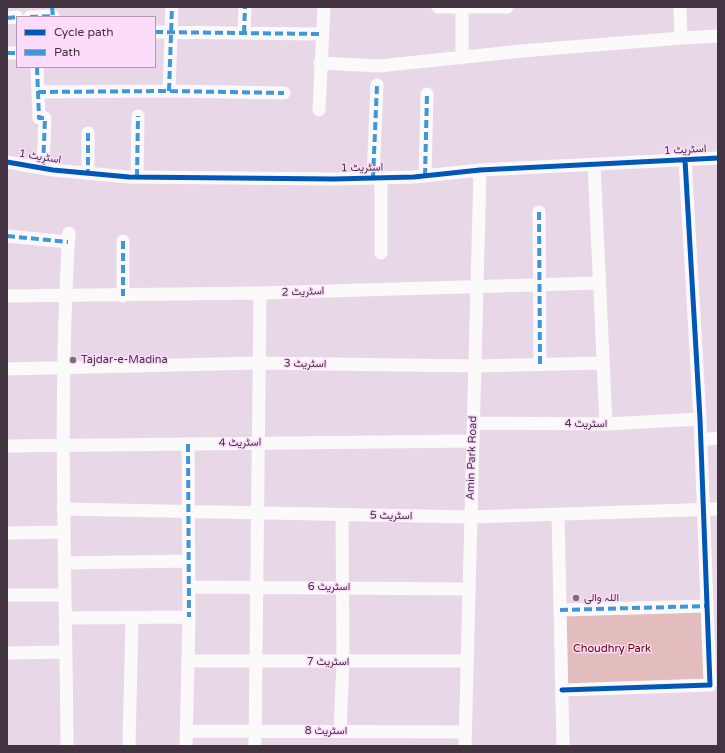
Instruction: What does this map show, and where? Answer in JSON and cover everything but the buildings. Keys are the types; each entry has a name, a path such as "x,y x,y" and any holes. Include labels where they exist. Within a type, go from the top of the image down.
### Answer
{"street":[{"path":"169,91 172,7"},
{"path":"244,33 245,7"},
{"path":"319,110 321,34 324,7"},
{"path":"438,7 507,7"},
{"path":"680,7 681,38"},
{"path":"462,8 462,58"},
{"path":"36,16 53,13"},
{"path":"156,32 321,34"},
{"path":"320,63 379,66 681,38 718,36"},
{"path":"38,68 39,118 45,118 43,168"},
{"path":"377,85 377,178 381,253"},
{"path":"38,92 169,91 284,93"},
{"path":"425,176 427,94"},
{"path":"137,177 138,116"},
{"path":"88,132 88,173"},
{"name":"اسٹریٹ 1","path":"7,162 43,168 137,177 272,179 425,176 480,170 718,158"},
{"path":"562,690 710,685 707,606 712,590 703,510 700,419 685,160"},
{"path":"594,164 606,424"},
{"name":"Amin Park Road","path":"465,746 480,170"},
{"path":"539,212 540,364"},
{"path":"7,236 68,237 63,368 63,532 66,618 67,746"},
{"path":"123,241 123,296"},
{"name":"اسٹریٹ 2","path":"7,296 123,296 260,293 600,283"},
{"path":"255,746 255,662 258,587 257,443 260,293"},
{"name":"اسٹریٹ 3","path":"7,369 259,363 474,366 603,363"},
{"name":"اسٹریٹ 4","path":"473,423 606,424 700,419"},
{"path":"701,440 718,438"},
{"name":"اسٹریٹ 4","path":"7,446 473,441"},
{"path":"186,746 189,661 188,444"},
{"name":"اسٹریٹ 5","path":"63,509 471,517 718,509"},
{"path":"558,514 563,746"},
{"path":"340,731 343,662 342,515"},
{"path":"7,533 63,532"},
{"path":"64,563 188,561"},
{"name":"اسٹریٹ 6","path":"189,587 469,588"},
{"path":"7,595 65,595"},
{"path":"560,610 707,606"},
{"path":"66,618 189,617"},
{"path":"129,746 132,618"},
{"path":"7,653 66,652"},
{"name":"اسٹریٹ 7","path":"189,661 467,661"},
{"name":"اسٹریٹ 8","path":"186,731 465,732"}],"green space":[{"name":"Choudhry Park","path":"707,606 710,685 562,690 560,610"}],"marked path":[{"path":"52,7 53,16"},
{"path":"169,91 172,7"},
{"path":"244,33 245,7"},
{"path":"7,18 16,17"},
{"path":"156,32 321,34"},
{"path":"7,53 16,53"},
{"path":"37,68 39,118 45,118 43,168"},
{"path":"373,178 377,85"},
{"path":"38,92 169,91 284,93"},
{"path":"425,176 427,94"},
{"path":"137,177 138,116"},
{"path":"88,133 88,173"},
{"path":"539,212 540,364"},
{"path":"7,236 68,242"},
{"path":"123,241 123,296"},
{"path":"188,444 189,617"},
{"path":"560,610 707,606"}],"cycle path":[{"path":"7,162 53,170 129,177 334,179 414,177 480,170 718,158"},
{"path":"562,690 710,685 700,419 685,160"}],"place":[{"name":"Tajdar-e-Madina","path":"73,360"},
{"name":"اللہ والی","path":"576,598"}]}
